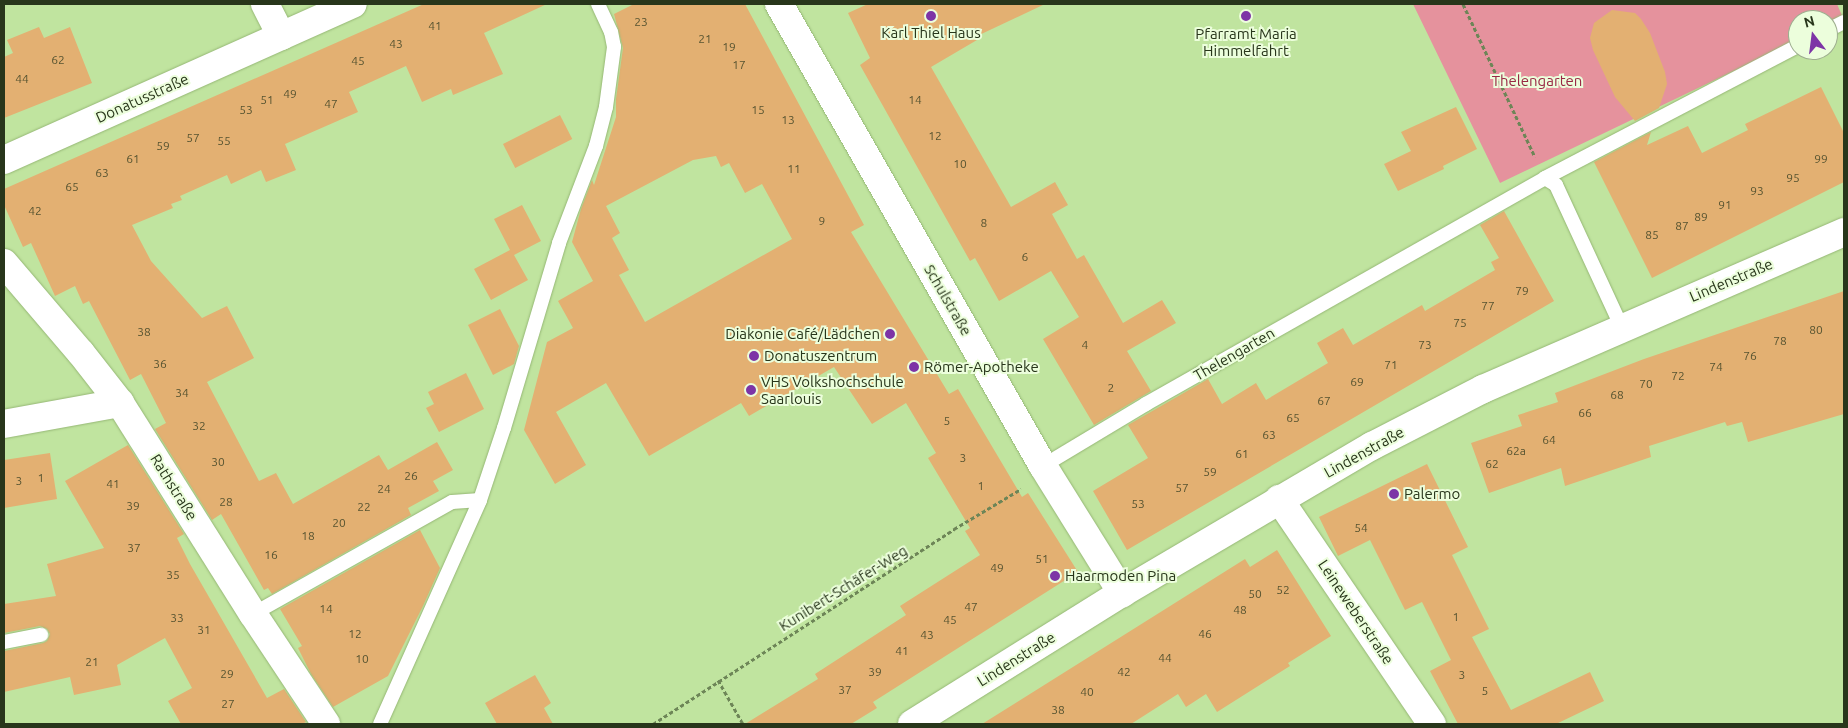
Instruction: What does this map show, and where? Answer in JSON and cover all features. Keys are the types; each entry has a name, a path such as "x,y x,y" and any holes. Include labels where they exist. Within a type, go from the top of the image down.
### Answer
{"street":[{"path":"265,4 281,36"},
{"name":"Donatusstraße","path":"4,160 353,4"},
{"name":"Schulstraße","path":"779,4 1045,470 1122,593"},
{"name":"Lindenstraße","path":"912,724 1122,593 1372,446 1483,389 1844,232"},
{"name":"Rathstraße","path":"4,263 81,353 120,403 326,724"},
{"path":"4,424 120,403"},
{"name":"Leineweberstraße","path":"1279,499 1432,724"}],"lane":[{"path":"380,724 480,500 504,428 559,243 596,146 606,107 614,47 611,32 598,4"},
{"name":"Thelengarten","path":"1045,470 1154,399 1545,178 1788,51"},
{"path":"1545,178 1556,186 1622,328"},
{"path":"254,614 452,502 480,500"},
{"path":"4,642 41,636"}],"path":[{"path":"1463,4 1545,178"},
{"name":"Kunibert-Schäfer-Weg","path":"653,724 718,680 1045,470"},
{"path":"718,680 743,724"}],"green space":[{"name":"Thelengarten","path":"1413,4 1837,4 1843,18 1838,20 1838,10 1788,10 1788,45 1500,183"}],"building":[{"path":"424,4 547,4 484,33 503,74 453,95 451,89 422,102 406,66 349,92 358,112 285,144 296,170 266,182 261,170 231,184 227,175 180,196 182,200 171,204 173,208 132,225 151,261 202,318 227,306 254,358 207,382 259,481 276,473 293,504 379,455 388,470 437,442 453,470 433,481 439,491 408,508 411,515 272,594 268,588 264,590 221,514 212,520 155,429 166,423 141,374 130,380 89,301 83,304 75,286 55,296 31,243 23,247 4,205 4,189"},
{"path":"634,4 745,4 864,225 851,232 949,394 958,389 1022,497 1028,493 1078,572 873,702 877,708 851,724 745,724 818,679 815,674 906,615 900,606 980,555 965,531 970,528 928,458 936,453 906,403 872,424 834,367 749,416 741,403 649,456 606,383 556,412 586,465 555,484 524,430 547,342 573,328 558,301 593,281 572,242 581,209 592,180 594,185 616,117 616,99 623,48 614,14","holes":["716,156 721,167 729,163 745,193 762,184 792,239 645,322 619,275 629,270 612,238 620,233 606,206 693,160"]},
{"path":"868,4 1045,4 975,37 977,40 931,67 1011,207 1055,182 1068,205 1052,214 1077,259 1084,255 1123,323 1162,300 1176,323 1127,351 1151,391 1094,425 1043,339 1079,317 1051,271 999,301 975,258 970,261 860,65 870,58 848,13"},
{"path":"1612,10 1635,13 1641,19 1650,33 1665,72 1667,84 1659,108 1635,121 1615,97 1593,50 1590,38 1594,23"},
{"path":"39,27 44,38 70,27 92,83 4,118 4,57 13,53 7,40"},
{"path":"1821,87 1844,133 1844,182 1652,278 1594,162 1651,132 1647,145 1688,126 1702,153 1748,130 1745,124"},
{"path":"1456,107 1477,149 1443,166 1444,169 1398,191 1384,164 1411,151 1401,132"},
{"path":"560,115 572,139 515,168 503,144"},
{"path":"522,205 541,241 514,255 528,280 491,300 474,269 510,250 494,219"},
{"path":"1504,211 1554,301 1127,550 1093,491 1148,458 1128,425 1208,379 1222,404 1256,383 1266,400 1328,363 1317,343 1343,328 1353,345 1422,305 1425,311 1495,270 1491,262 1499,258 1480,225"},
{"path":"1844,291 1844,414 1748,442 1742,422 1727,426 1725,422 1649,446 1651,457 1565,486 1561,468 1489,493 1471,443 1522,426 1518,415 1558,402 1555,393 1644,359"},
{"path":"500,309 519,346 514,364 493,375 468,325"},
{"path":"466,373 484,409 439,432 426,408 434,404 428,392"},
{"path":"128,445 184,534 177,538 190,564 267,698 284,689 306,722 302,724 181,724 168,701 192,688 165,638 117,665 121,685 74,695 70,677 4,692 4,651 43,643 47,641 50,634 47,629 40,626 4,633 4,604 56,596 47,564 104,548 65,481"},
{"path":"50,453 57,499 4,508 4,460"},
{"path":"1427,464 1468,547 1452,555 1489,629 1472,637 1511,710 1590,672 1604,701 1556,724 1458,724 1430,671 1451,660 1422,602 1405,610 1370,540 1338,556 1319,517"},
{"path":"420,530 440,568 423,606 388,676 333,707 311,674 298,648 302,646 280,609"},
{"path":"1277,550 1331,636 1288,663 1290,666 1217,712 1206,694 1186,707 1178,694 1131,724 982,724 1245,559 1250,567"},
{"path":"535,675 551,703 544,708 553,724 497,724 485,703"}],"place":[{"name":"Karl Thiel Haus","path":"931,16"},
{"name":"Pfarramt Maria Himmelfahrt","path":"1246,16"},
{"name":"Diakonie Café/Lädchen","path":"890,334"},
{"name":"Donatuszentrum","path":"754,356"},
{"name":"Römer-Apotheke","path":"914,367"},
{"name":"VHS Volkshochschule Saarlouis","path":"751,390"},
{"name":"Palermo","path":"1394,494"},
{"name":"Haarmoden Pina","path":"1055,576"}]}
